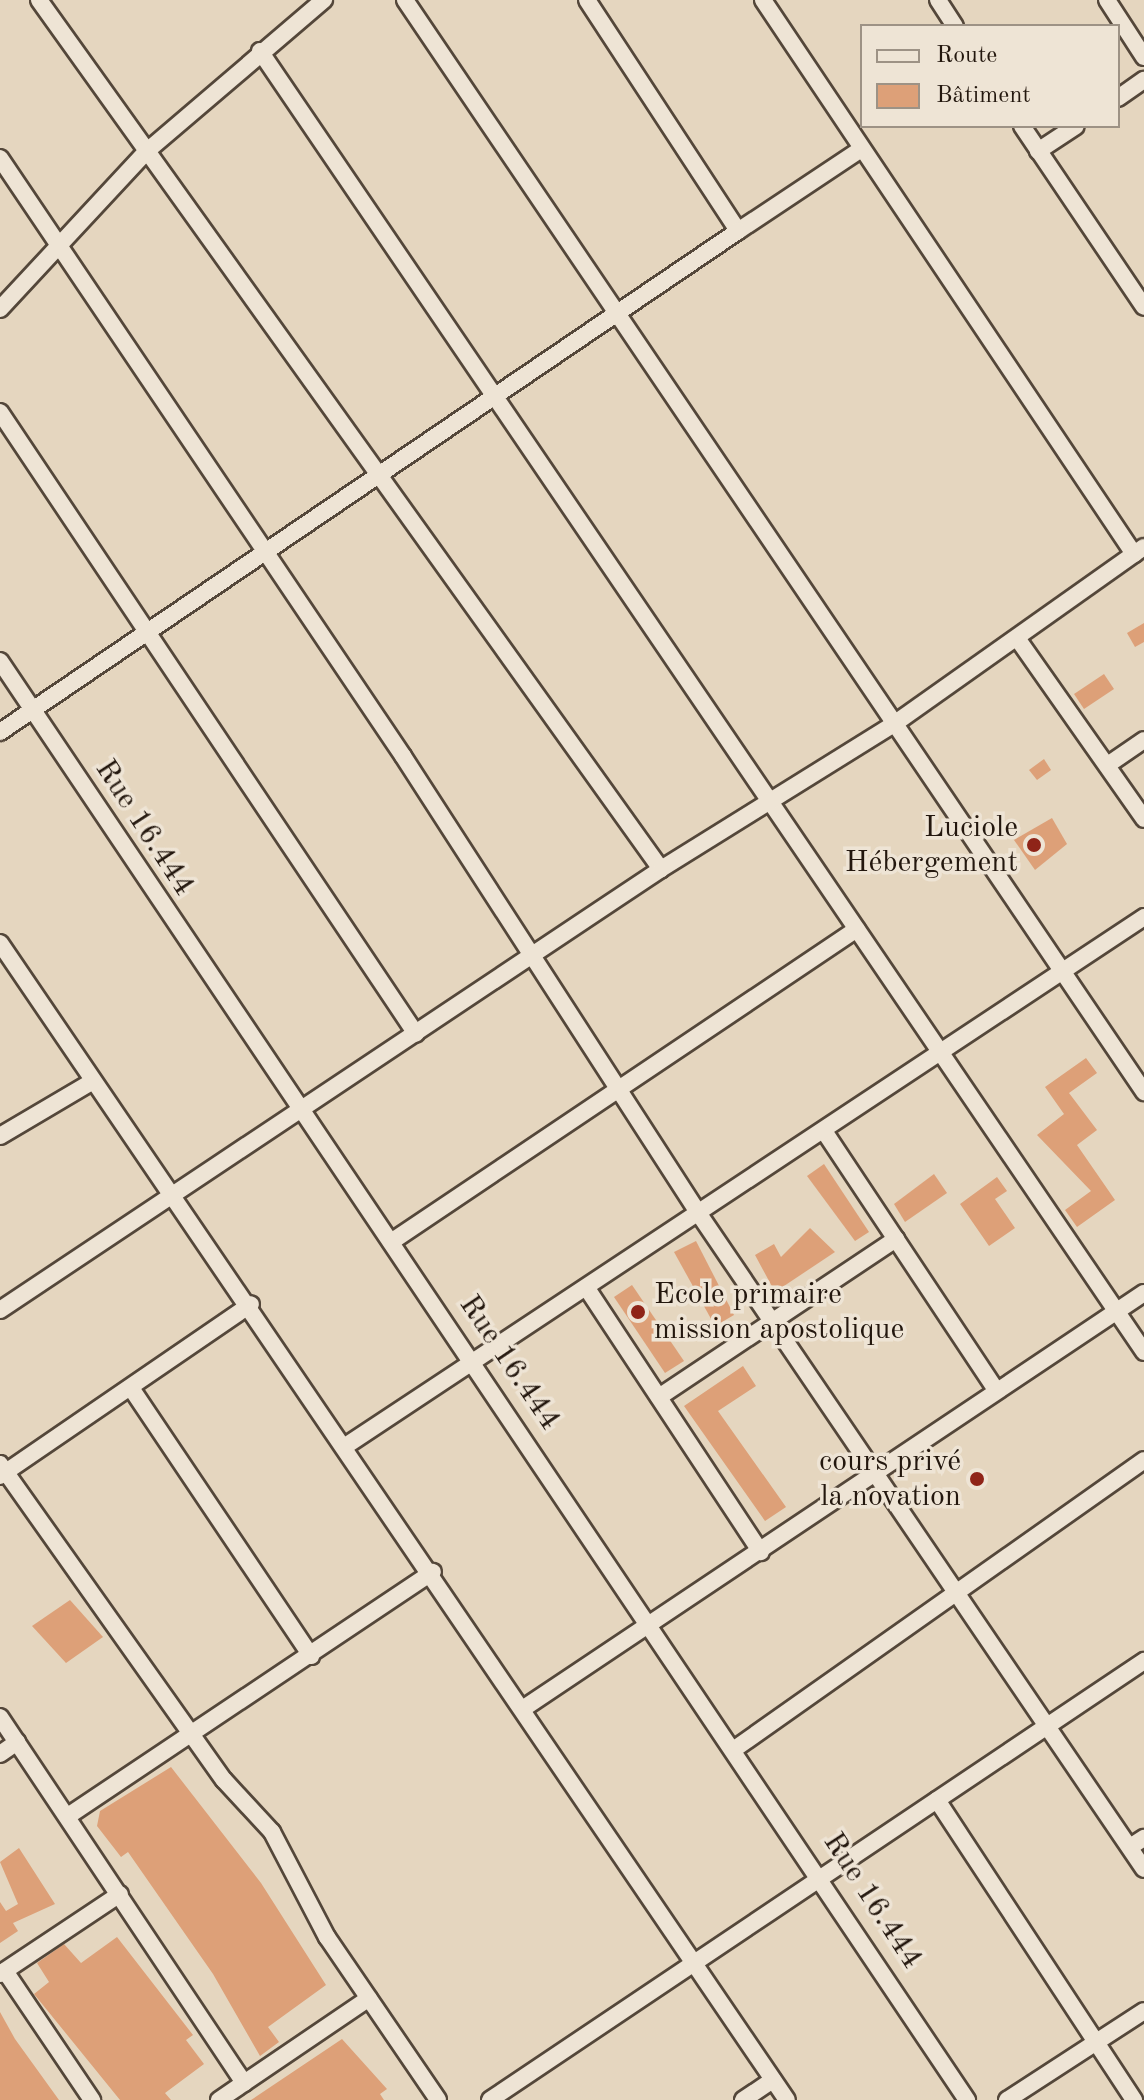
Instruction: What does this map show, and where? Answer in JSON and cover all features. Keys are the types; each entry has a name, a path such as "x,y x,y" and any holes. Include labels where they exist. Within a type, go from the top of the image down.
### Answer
{"street":[{"path":"39,0 379,481 661,869"},
{"path":"0,309 147,151 260,51 324,0"},
{"path":"405,0 616,319 1144,1092"},
{"path":"587,0 738,231"},
{"path":"0,1310 175,1199 661,869 894,724 1139,550 860,150 763,0"},
{"path":"938,0 954,24"},
{"path":"1107,0 1144,57"},
{"path":"260,51 1144,1352"},
{"path":"1120,97 1144,80"},
{"path":"1023,128 1144,307"},
{"path":"1038,151 1073,128"},
{"path":"0,732 379,481 616,319 738,231 860,150"},
{"path":"0,158 268,554 701,1217 1048,1725 1137,1843 1144,1869"},
{"path":"0,412 416,1034"},
{"path":"1017,638 1109,764 1144,819"},
{"name":"Rue 16.444","path":"0,661 300,1114 475,1362 823,1876 967,2100"},
{"path":"1109,764 1144,740"},
{"path":"347,1445 701,1217 940,1050 1144,917"},
{"path":"391,1242 857,929"},
{"path":"0,943 347,1445 787,2100"},
{"path":"0,1136 93,1081"},
{"path":"824,1131 997,1391"},
{"path":"659,1397 896,1239"},
{"path":"588,1290 761,1552"},
{"path":"524,1708 879,1475 997,1391 1144,1293"},
{"path":"251,1304 131,1388 2,1471 193,1735 272,1832 369,1998 438,2100"},
{"path":"131,1388 311,1656"},
{"path":"736,1748 1144,1460"},
{"path":"68,1816 433,1572"},
{"path":"490,2100 1144,1661"},
{"path":"0,1717 244,2083"},
{"path":"0,1754 17,1742"},
{"path":"937,1800 1134,2100"},
{"path":"92,2100 2,1972 120,1894"},
{"path":"219,2100 369,1998"},
{"path":"1007,2100 1144,2011"},
{"path":"743,2100 773,2080"}],"building":[{"path":"1144,623 1144,642 1135,647 1127,633"},
{"path":"1104,674 1114,689 1084,709 1074,694"},
{"path":"1044,759 1051,770 1037,780 1029,770"},
{"path":"1052,818 1067,844 1035,870 1014,840"},
{"path":"1086,1058 1097,1073 1069,1093 1097,1130 1077,1145 1115,1200 1077,1227 1065,1210 1091,1191 1037,1135 1064,1114 1045,1087"},
{"path":"824,1164 869,1232 855,1241 807,1176"},
{"path":"934,1174 947,1193 905,1222 894,1204"},
{"path":"997,1177 1007,1191 995,1199 1015,1228 989,1246 960,1204"},
{"path":"810,1228 835,1252 775,1292 755,1255 774,1244 781,1257"},
{"path":"696,1241 734,1315 715,1326 674,1252"},
{"path":"632,1285 684,1361 665,1373 614,1297"},
{"path":"743,1366 756,1386 718,1411 786,1507 765,1521 684,1406"},
{"path":"70,1600 103,1637 66,1663 32,1626"},
{"path":"171,1767 261,1883 326,1985 268,2027 279,2042 260,2056 213,1974 128,1852 121,1857 97,1826 100,1811"},
{"path":"19,1848 55,1904 13,1923 18,1931 0,1943 0,1902 6,1911 18,1904 0,1862"},
{"path":"117,1937 193,2035 186,2040 204,2064 165,2093 171,2100 120,2100 34,1994 49,1982 37,1963 64,1944 81,1963"},
{"path":"0,2012 15,2039 59,2100 0,2100"},
{"path":"342,2039 387,2089 380,2094 384,2100 251,2100"}],"place":[{"name":"Luciole Hébergement","path":"1034,845"},
{"name":"Ecole primaire mission apostolique","path":"638,1312"},
{"name":"cours privé la novation","path":"977,1479"}]}
